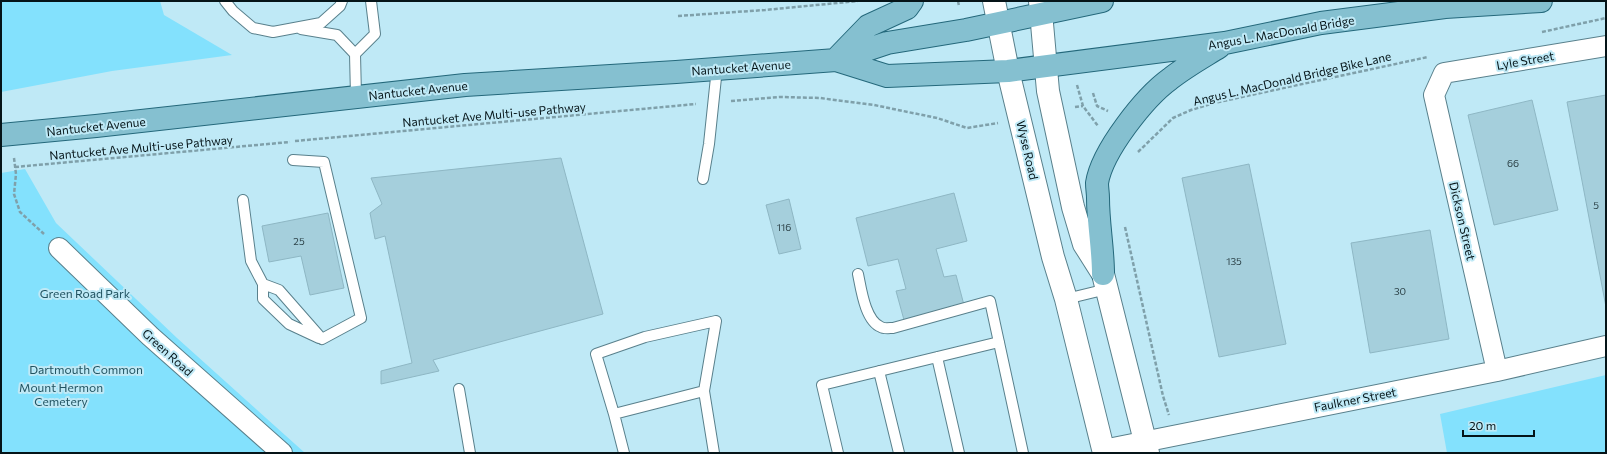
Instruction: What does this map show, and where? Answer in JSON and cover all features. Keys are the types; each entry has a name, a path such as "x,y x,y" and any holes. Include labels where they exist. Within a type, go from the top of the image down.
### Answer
{"main road":[{"path":"836,60 868,26 907,8 912,1"},
{"name":"Wyse Road","path":"994,1 1008,71 1053,257 1066,299 1103,451"},
{"path":"1102,1 1041,7 1052,112 1073,206 1084,244 1105,282"},
{"name":"Angus L. MacDonald Bridge","path":"1046,66 1225,44 1321,23 1445,7 1541,1"},
{"name":"Nantucket Avenue","path":"1,135 96,126 465,85 836,60 887,43 998,23 1041,7"},
{"path":"1147,447 1105,282 1098,221 1097,182 1106,157 1141,107 1169,79 1225,44"},
{"name":"Nantucket Avenue","path":"836,60 887,76 1008,71 1046,66"}],"street":[{"name":"Lyle Street","path":"1444,73 1606,46"},
{"name":"Dickson Street","path":"1444,73 1434,95 1497,371"},
{"name":"Green Road","path":"59,248 150,336 282,453"},
{"name":"Faulkner Street","path":"1103,451 1147,447 1176,434 1497,371 1606,346"}],"lane":[{"path":"225,1 233,11 253,28 273,32 320,23 340,6 342,1"},
{"path":"355,54 375,34 371,1"},
{"path":"294,28 337,35 355,54 356,96"},
{"path":"703,180 709,144 717,68"},
{"path":"293,160 324,162 361,318 322,339"},
{"path":"243,200 251,261 263,284 263,299 289,324 322,339"},
{"path":"858,274 866,308 872,320 881,328 893,328 990,301 1023,453"},
{"path":"1066,299 1105,282"},
{"path":"263,284 279,290 322,339"},
{"path":"624,453 596,354 645,337 716,321 704,391 714,453"},
{"path":"838,453 822,384 999,342"},
{"path":"937,357 959,453"},
{"path":"879,371 899,453"},
{"path":"460,389 470,453"},
{"path":"614,414 704,391"}],"path":[{"path":"678,16 765,10 858,1"},
{"path":"958,1 959,6"},
{"path":"1537,33 1606,18"},
{"name":"Angus L. MacDonald Bridge Bike Lane","path":"1136,155 1161,128 1173,118 1191,110 1214,103 1429,57"},
{"path":"1093,93 1097,106 1114,114"},
{"path":"727,101 780,97 820,98 881,107 937,118 967,128 992,125"},
{"name":"Nantucket Ave Multi-use Pathway","path":"312,140 678,106"},
{"name":"Nantucket Ave Multi-use Pathway","path":"15,167 270,144"},
{"path":"14,158 14,194 20,212 59,248"},
{"path":"1124,225 1164,396 1176,434"}],"green space":[{"path":"1,1 160,1 164,15 232,55 112,71 1,92"},
{"name":"Dartmouth Common","path":"25,169 56,223 177,338 305,453 1,453 1,173"},
{"path":"1606,375 1606,453 1447,453 1440,414"}],"building":[{"path":"1606,95 1606,307 1567,102"},
{"path":"1532,100 1558,210 1494,225 1468,115"},
{"path":"561,158 603,314 433,360 439,371 381,384 381,371 412,363 385,236 375,239 370,213 382,204 371,178"},
{"path":"1249,164 1286,344 1219,357 1182,178"},
{"path":"954,193 967,241 936,249 944,277 956,275 964,305 904,320 896,291 906,289 898,259 868,266 856,218"},
{"path":"789,199 801,249 779,254 766,205"},
{"path":"328,213 344,288 310,295 301,256 269,262 262,226"},
{"path":"1430,230 1449,339 1370,353 1351,243"}],"park label":[{"name":"Green Road Park","path":"85,293"},
{"name":"Mount Hermon Cemetery","path":"61,394"}]}
